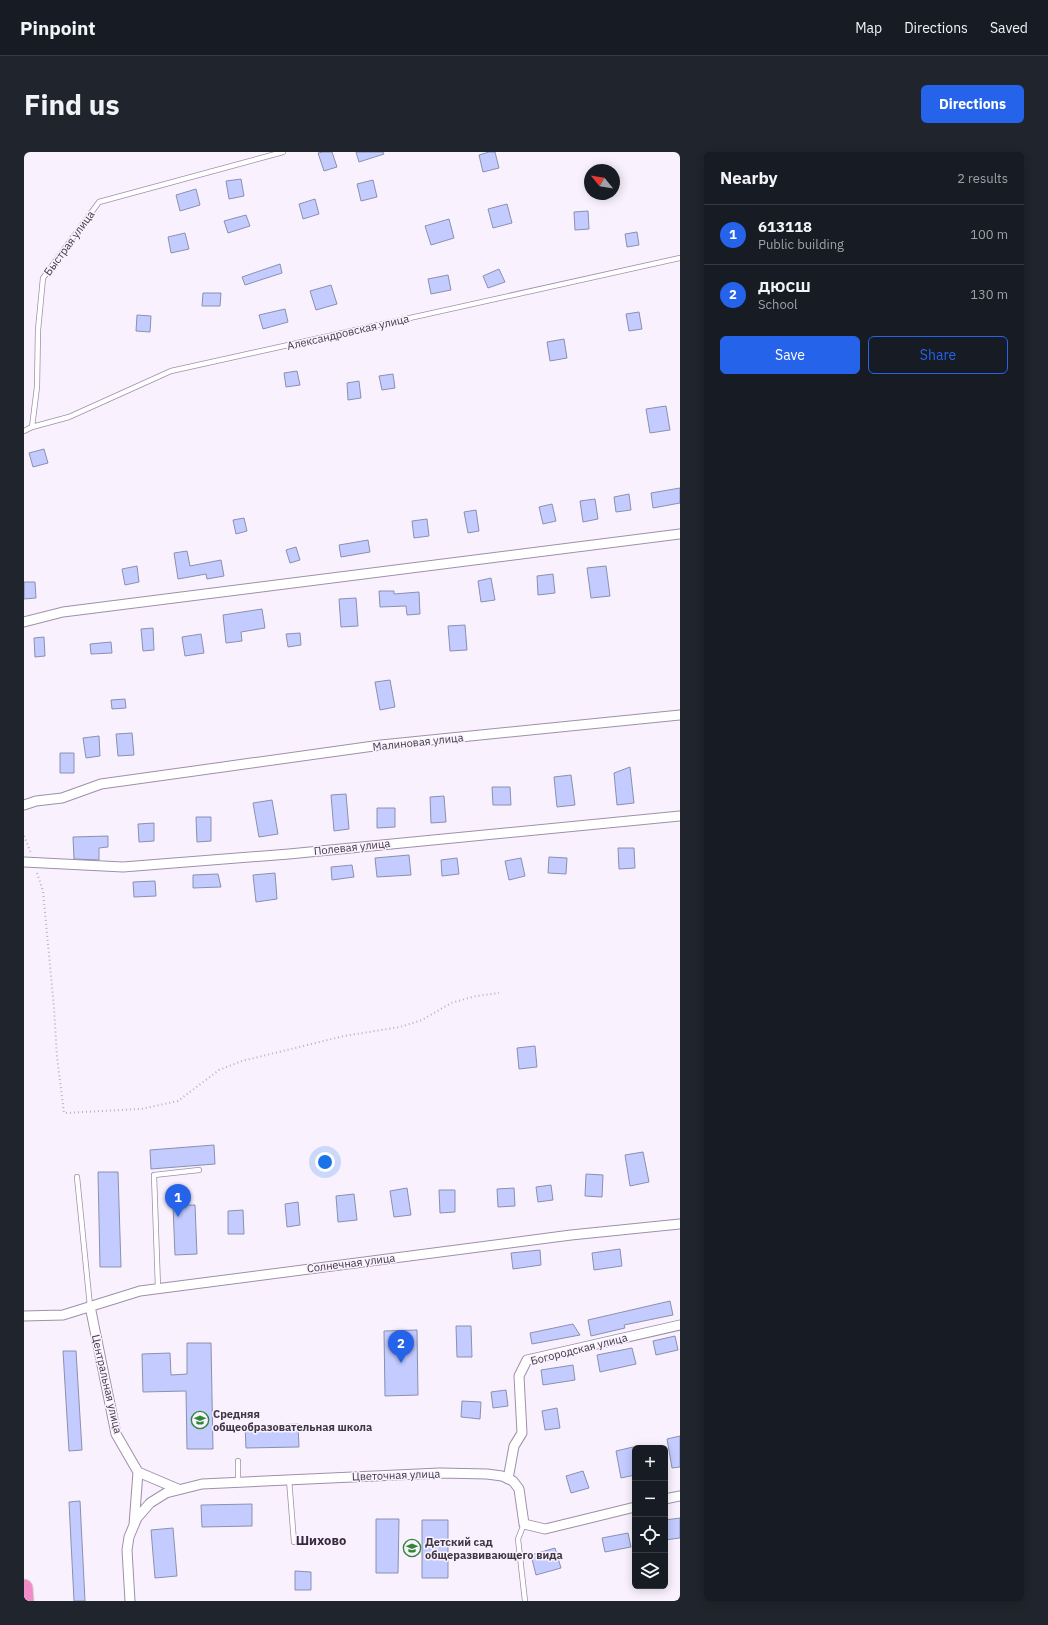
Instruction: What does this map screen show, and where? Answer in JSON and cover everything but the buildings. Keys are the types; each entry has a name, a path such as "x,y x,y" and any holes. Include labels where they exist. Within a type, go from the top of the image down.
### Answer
{"highway":[{"path":"24,1588 25,1601"}],"street":[{"path":"24,622 63,612 680,534"},
{"name":"Малиновая улица","path":"24,805 36,801 62,798 101,784 381,745 680,715"},
{"name":"Полевая улица","path":"24,862 123,867 297,853 680,816"},
{"name":"Солнечная улица","path":"24,1316 63,1314 140,1291 158,1288 571,1235 680,1224"},
{"name":"Центральная улица","path":"90,1306 116,1434 138,1472"},
{"name":"Богородская улица","path":"508,1479 514,1446 522,1433 519,1376 527,1360 680,1326"},
{"path":"130,1601 127,1550 129,1537 134,1525 138,1472 178,1490"},
{"name":"Цветочная улица","path":"134,1525 137,1518 150,1503 166,1493 202,1484 289,1479 440,1474 487,1474 502,1476 508,1479"},
{"path":"508,1479 513,1481 519,1489 524,1524 545,1528 632,1508"},
{"path":"668,1498 680,1496"}],"lane":[{"name":"Быстрая улица","path":"32,427 38,387 38,330 43,278 99,202 283,152"},
{"name":"Александровская улица","path":"24,431 32,427 69,417 171,371 680,258"},
{"path":"158,1288 154,1175 199,1170"},
{"path":"77,1178 90,1306"},
{"path":"238,1461 238,1482"},
{"path":"289,1479 294,1542"},
{"path":"524,1524 518,1539 525,1601"}],"path":[{"path":"24,836 43,890 57,1057 64,1113 141,1109 178,1102 219,1070 242,1061 344,1036 400,1027 422,1020 451,1003 476,996 499,993"}],"place":[{"name":"613118","path":"178,1217"},
{"name":"ДЮСШ","path":"401,1363"},
{"name":"Средняя общеобразовательная школа","path":"200,1420"},
{"name":"Детский сад общеразвивающего вида","path":"412,1548"}],"district":[{"name":"Шихово","path":"321,1540"}]}
